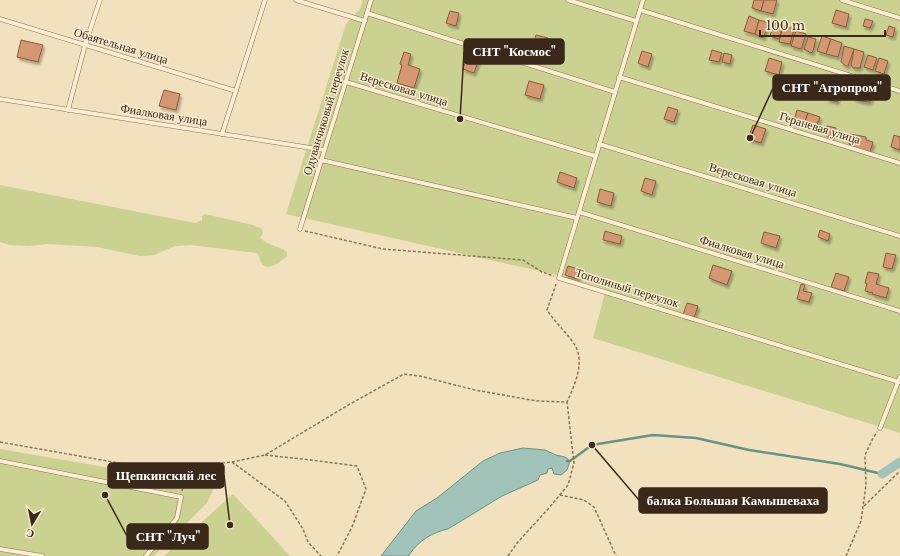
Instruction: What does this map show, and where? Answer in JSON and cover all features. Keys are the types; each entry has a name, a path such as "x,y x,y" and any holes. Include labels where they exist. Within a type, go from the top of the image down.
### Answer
{"lane":[{"path":"68,110 85,45 100,0"},
{"path":"222,134 265,0"},
{"path":"296,0 365,21"},
{"name":"Одуванчиковый переулок","path":"300,229 371,0"},
{"path":"568,0 636,21"},
{"name":"Тополиный переулок","path":"643,0 559,278 899,380"},
{"path":"842,0 900,18"},
{"path":"640,10 900,91"},
{"path":"367,13 615,92"},
{"name":"Обаятельная улица","path":"0,19 236,91"},
{"name":"Гераневая улица","path":"619,77 900,163"},
{"name":"Вересковая улица","path":"346,82 595,156"},
{"name":"Фиалковая улица","path":"0,99 324,150"},
{"name":"Вересковая улица","path":"599,144 900,236"},
{"path":"321,160 577,218"},
{"name":"Фиалковая улица","path":"579,212 900,311"},
{"path":"880,428 899,380"},
{"path":"0,461 181,497 177,518 146,556"},
{"path":"0,549 42,556"}],"path":[{"path":"300,229 383,249 523,260 542,272 559,278 547,310 554,322 574,342 580,360 575,385 566,402 574,463 568,485 517,542 508,556"},
{"path":"265,455 350,404 404,374 420,376 475,390 537,401 566,402"},
{"path":"846,556 861,521 864,507 866,485 865,456 873,438 880,428"},
{"path":"0,442 186,475 205,465 232,462 265,455 357,466 366,489 352,527 337,556"},
{"path":"232,462 285,501 304,529 308,542 321,556"},
{"path":"864,507 900,471"},
{"path":"181,497 186,475"},
{"path":"560,495 584,500 594,507 616,556"}],"green space":[{"path":"363,0 900,0 900,433 593,338 606,289 557,275 286,214 346,24 360,9"},
{"path":"0,185 195,223 202,220 202,216 205,214 253,225 262,229 263,234 260,238 287,252 287,256 275,265 268,267 262,264 257,253 190,245 175,246 154,255 140,256 97,247 48,244 28,246 10,245 0,242"},
{"path":"0,449 215,486 207,503 154,556 0,556"},
{"path":"233,494 290,556 164,556"}],"water":[{"path":"523,448 545,450 565,457 570,461 567,470 561,475 554,474 552,468 548,469 547,473 540,475 538,480 502,496 448,529 437,532 421,541 409,556 381,556 416,511 437,498 483,461 500,453"}],"building":[{"path":"754,0 764,0 761,11 752,8"},
{"path":"764,0 777,0 773,14 761,11"},
{"path":"836,10 849,14 846,27 832,23"},
{"path":"450,11 459,13 456,26 446,23"},
{"path":"749,16 759,20 755,34 744,31"},
{"path":"865,19 873,21 870,28 863,26"},
{"path":"759,20 769,23 763,38 755,34"},
{"path":"774,23 783,26 779,39 770,36"},
{"path":"783,26 794,29 790,44 779,42"},
{"path":"889,26 895,28 893,37 886,35"},
{"path":"796,31 806,34 801,49 791,46"},
{"path":"536,35 548,38 542,59 530,55"},
{"path":"822,36 831,39 826,54 817,51"},
{"path":"808,37 816,39 813,51 811,53 804,49"},
{"path":"831,39 842,43 838,57 826,54"},
{"path":"21,40 43,45 38,62 17,57"},
{"path":"844,46 854,49 848,66 841,62"},
{"path":"854,49 864,52 860,68 853,68 851,65"},
{"path":"712,50 722,53 719,62 709,60"},
{"path":"642,51 652,54 648,67 638,63"},
{"path":"404,52 411,54 408,65 420,69 414,88 397,83 402,65 400,64"},
{"path":"724,53 732,55 730,64 722,62"},
{"path":"468,54 479,59 474,73 463,69"},
{"path":"868,55 877,58 873,70 864,67"},
{"path":"769,58 782,62 779,75 765,71"},
{"path":"879,58 888,61 884,74 875,71"},
{"path":"529,81 544,85 540,99 525,95"},
{"path":"830,87 840,89 837,102 827,99"},
{"path":"164,90 180,94 176,110 159,106"},
{"path":"856,90 872,95 870,102 853,98"},
{"path":"668,107 678,110 674,122 664,119"},
{"path":"797,110 808,113 804,124 794,121"},
{"path":"808,113 820,117 816,128 804,124"},
{"path":"753,125 766,129 761,143 748,139"},
{"path":"827,126 836,128 833,137 824,134"},
{"path":"850,134 866,137 866,140 873,142 870,152 856,149 849,144"},
{"path":"894,135 900,137 900,150 891,147"},
{"path":"560,172 577,178 574,188 557,182"},
{"path":"645,178 656,181 652,195 641,191"},
{"path":"600,189 614,193 611,206 597,202"},
{"path":"820,230 830,234 828,241 818,237"},
{"path":"605,231 622,236 620,244 603,240"},
{"path":"764,232 780,236 776,248 761,243"},
{"path":"886,253 896,255 892,269 883,267"},
{"path":"713,265 732,271 727,285 709,278"},
{"path":"568,266 581,270 578,279 565,275"},
{"path":"868,272 879,274 876,284 889,288 886,298 865,291 867,284 865,283"},
{"path":"836,273 849,277 844,291 831,287"},
{"path":"801,284 805,285 803,291 812,293 809,302 797,299"},
{"path":"687,303 698,306 694,318 683,315"}],"waterway":[{"path":"567,461 570,461 592,445 653,435 696,438 749,450 840,464 882,474"},
{"path":"882,474 900,462"}],"place":[{"name":"СНТ \"Космос\"","path":"460,119"},
{"name":"СНТ \"Агропром\"","path":"750,138"},
{"name":"балка Большая Камышеваха","path":"592,445"},
{"name":"СНТ \"Луч\"","path":"105,495"},
{"name":"Щепкинский лес","path":"230,525"}]}
